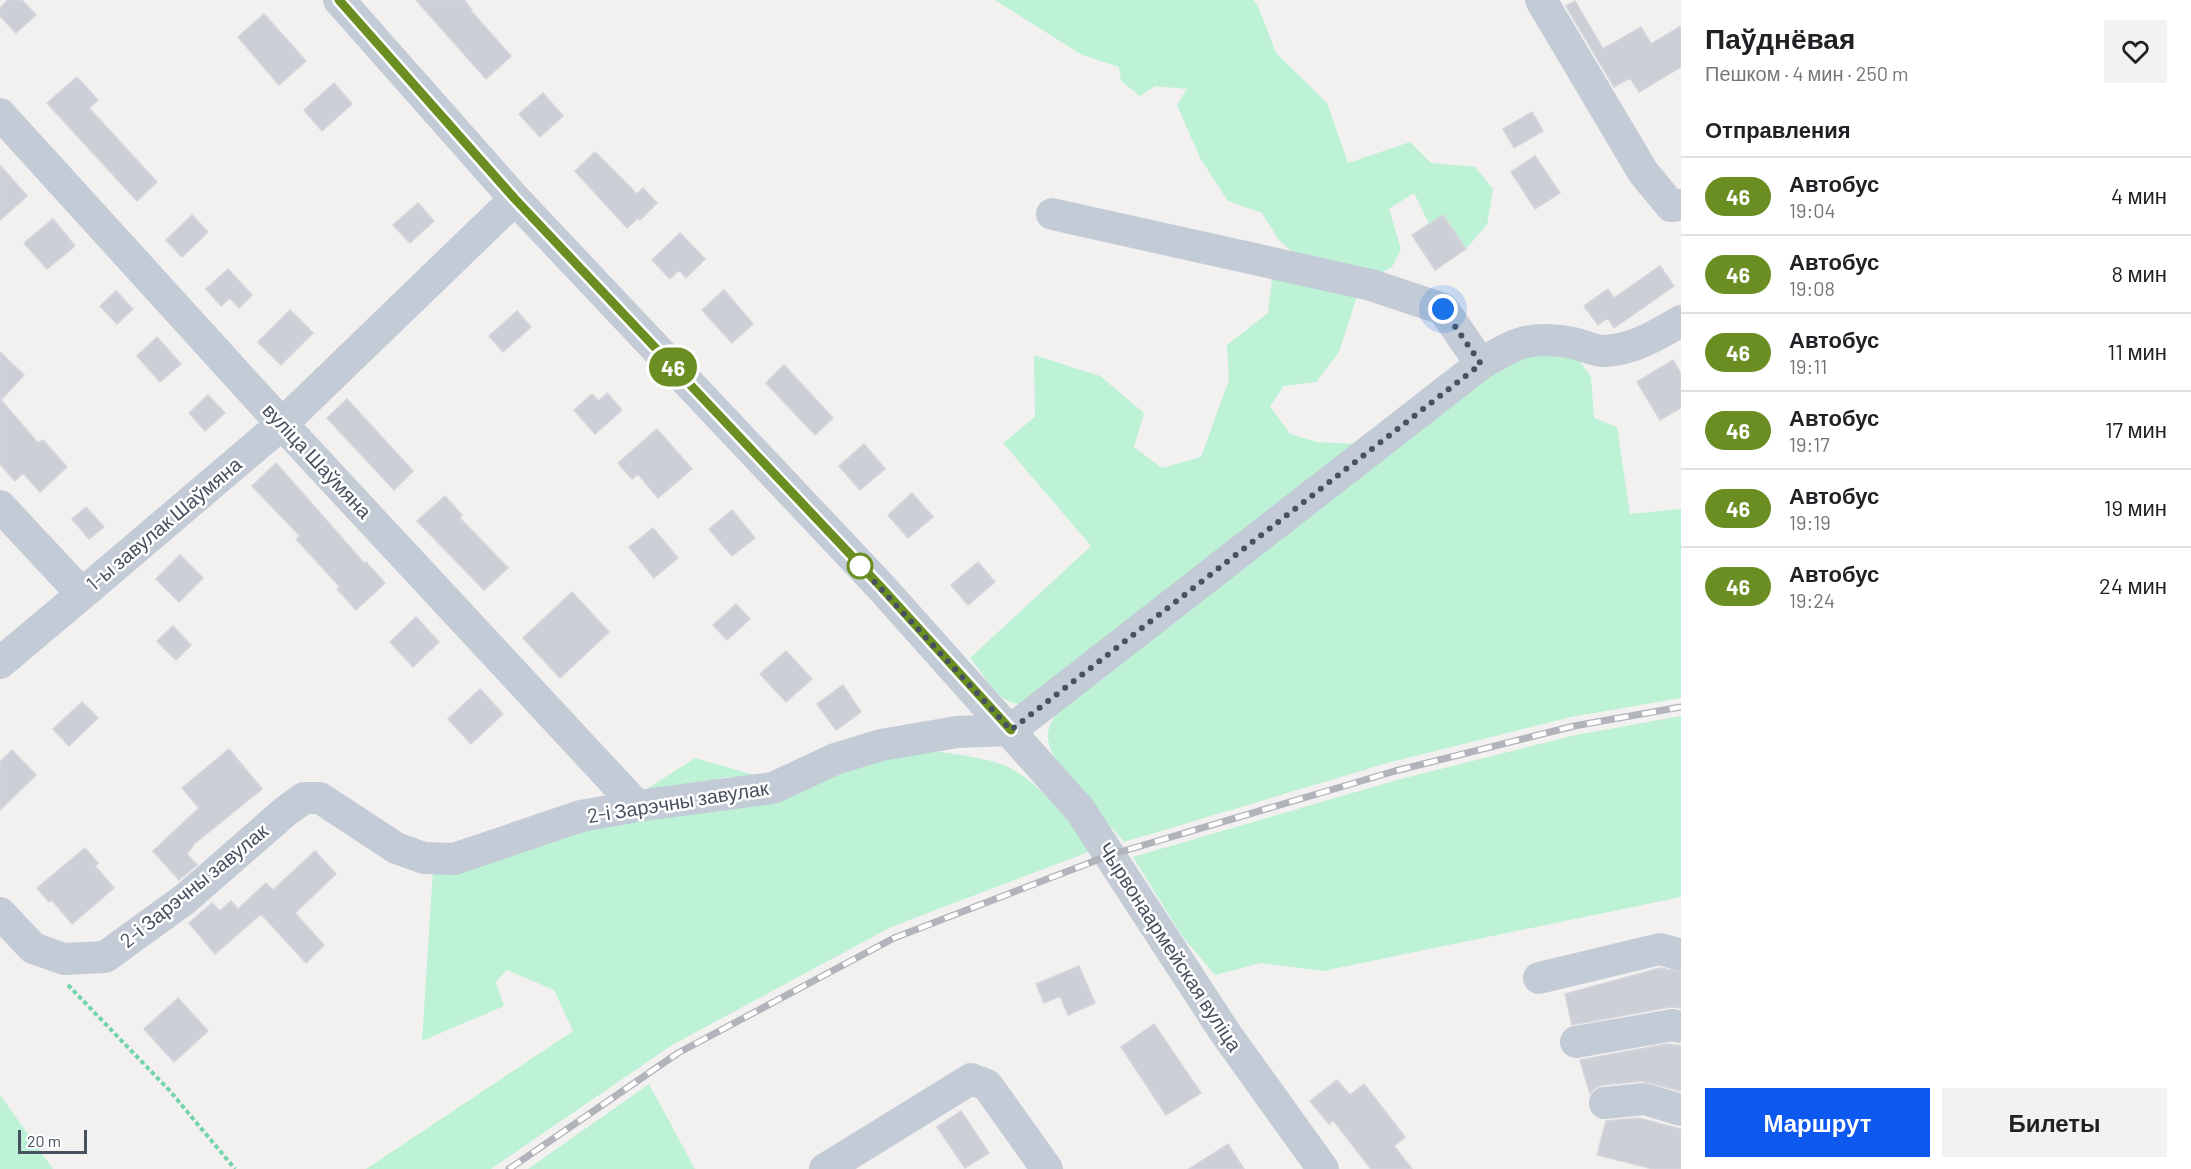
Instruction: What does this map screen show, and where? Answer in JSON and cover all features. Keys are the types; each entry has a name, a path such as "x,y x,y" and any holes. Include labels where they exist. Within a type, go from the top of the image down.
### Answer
{"street":[{"name":"Чырвонаармейская вуліца","path":"339,0 515,199 881,587 1080,810 1226,1034 1323,1169"},
{"path":"1541,0 1643,172 1671,206 1681,206"},
{"name":"вуліца Шаўмяна","path":"0,114 282,424 637,806"},
{"name":"1-ы завулак Шаўмяна","path":"0,506 82,594 282,424 515,199"},
{"path":"1052,214 1371,285 1443,309 1481,364"},
{"path":"1011,730 1481,364 1515,343 1535,340 1572,343 1603,351 1647,342 1681,321"},
{"path":"0,663 82,594"},
{"name":"2-і Зарэчны завулак","path":"0,913 33,948 64,959 105,957 185,898 304,798 320,798 396,848 424,858 454,859 581,816 637,806 773,788 835,759 881,745 957,732 1011,730"},
{"path":"1539,978 1660,949 1681,955"},
{"path":"1576,1042 1673,1025 1681,1028"},
{"path":"825,1169 971,1079 987,1085 1047,1169"},
{"path":"1605,1103 1644,1099 1681,1110"}],"path":[{"path":"63,980 170,1091 235,1169"}],"green space":[{"path":"995,0 1253,0 1258,6 1276,53 1327,103 1348,163 1410,142 1431,163 1475,167 1493,189 1487,225 1466,249 1443,215 1429,224 1414,193 1389,209 1401,249 1392,267 1371,278 1306,264 1279,240 1262,213 1228,201 1200,158 1177,105 1187,89 1155,86 1140,96 1121,81 1119,67 1082,55"},
{"path":"1273,271 1359,290 1339,352 1316,382 1284,386 1270,406 1290,434 1317,442 1358,444 1019,704 1003,698 970,658 1091,546 1003,443 1035,417 1034,355 1100,376 1144,413 1134,447 1162,468 1201,457 1229,380 1227,345 1268,313"},
{"path":"1521,353 1578,359 1591,377 1594,418 1617,427 1630,514 1681,509 1681,698 1571,717 1391,762 1124,842 1056,761 1051,751 1049,729 1060,709 1067,701"},
{"path":"1681,716 1681,897 1323,971 1261,963 1215,975 1182,936 1133,857 1397,780 1576,735"},
{"path":"914,749 977,758 1010,768 1045,794 1091,851 891,927 672,1045 491,1169 366,1169 573,1031 554,990 507,970 496,982 504,1006 422,1041 433,870 583,822"},
{"path":"695,758 772,780 726,777 655,796 647,789"},
{"path":"649,1084 695,1169 528,1169"},
{"path":"0,1095 53,1169 0,1169"}],"building":[{"path":"8,0 22,0 36,15 16,33 0,16 0,8"},
{"path":"416,0 464,0 511,56 486,79"},
{"path":"1575,1 1603,49 1641,27 1651,44 1681,26 1681,67 1639,92 1630,78 1614,87 1566,6"},
{"path":"264,14 306,61 279,85 238,37"},
{"path":"77,77 98,100 89,108 157,182 137,201 47,103"},
{"path":"334,83 352,104 322,131 304,110"},
{"path":"543,93 563,116 540,137 519,114"},
{"path":"1532,112 1543,131 1514,148 1503,129"},
{"path":"595,152 637,194 643,188 657,203 640,220 638,218 627,228 575,171"},
{"path":"1535,156 1560,193 1535,209 1511,172"},
{"path":"0,165 27,196 0,220"},
{"path":"418,203 434,221 410,243 393,225"},
{"path":"192,215 208,232 182,257 166,240"},
{"path":"1443,215 1466,249 1435,270 1412,235"},
{"path":"53,219 75,246 47,269 24,243"},
{"path":"680,233 705,259 686,278 679,270 670,279 652,260"},
{"path":"1660,266 1674,286 1614,328 1608,318 1598,325 1584,306 1608,289 1614,298"},
{"path":"228,269 252,295 239,308 230,298 221,306 206,289"},
{"path":"724,290 753,324 732,343 702,310"},
{"path":"116,291 133,309 117,324 100,306"},
{"path":"290,310 313,333 281,365 258,342"},
{"path":"517,311 531,327 503,352 489,336"},
{"path":"157,337 181,364 160,382 137,356"},
{"path":"0,352 24,375 1,400 38,443 43,440 67,467 40,492 23,473 15,481 0,464"},
{"path":"1673,360 1681,374 1681,408 1660,420 1637,382"},
{"path":"784,365 833,418 815,435 766,383"},
{"path":"607,393 622,410 595,434 574,410 592,394 599,401"},
{"path":"208,395 225,413 205,431 189,413"},
{"path":"347,399 413,471 394,490 327,418"},
{"path":"657,429 692,469 658,498 638,474 632,479 618,463"},
{"path":"864,444 885,469 860,490 839,466"},
{"path":"276,463 365,564 366,562 385,583 356,610 337,589 340,587 296,539 300,536 252,486"},
{"path":"912,493 933,517 908,538 888,515"},
{"path":"445,496 462,515 460,518 508,568 484,590 417,521"},
{"path":"86,507 104,527 89,539 72,519"},
{"path":"732,510 755,538 732,556 709,529"},
{"path":"653,528 678,558 654,578 629,547"},
{"path":"180,555 203,578 179,602 156,579"},
{"path":"978,562 995,582 968,605 951,585"},
{"path":"572,592 609,632 560,678 523,638"},
{"path":"736,604 750,619 727,640 713,625"},
{"path":"416,617 439,642 413,667 390,642"},
{"path":"173,626 191,645 176,660 157,641"},
{"path":"786,651 812,679 786,702 760,674"},
{"path":"843,685 861,712 836,730 817,704"},
{"path":"480,689 503,714 471,744 448,719"},
{"path":"82,702 98,718 69,746 53,729"},
{"path":"229,749 262,789 194,844 187,854 197,865 179,880 153,851 199,808 182,788"},
{"path":"12,750 36,775 0,810 0,762"},
{"path":"85,848 98,863 95,866 114,888 72,924 52,900 49,902 37,888"},
{"path":"315,851 336,874 295,913 324,945 306,963 261,914 215,954 189,923 212,903 220,911 231,901 238,909 266,883 273,890"},
{"path":"1079,966 1095,1003 1068,1015 1060,996 1044,1003 1036,984"},
{"path":"1660,968 1681,972 1681,1008 1670,1007 1572,1025 1565,994"},
{"path":"178,998 208,1031 174,1062 144,1029"},
{"path":"1154,1024 1201,1093 1166,1115 1121,1047"},
{"path":"1667,1044 1681,1046 1681,1091 1642,1081 1603,1085 1595,1088 1590,1094 1580,1060"},
{"path":"1337,1080 1350,1095 1364,1084 1405,1137 1394,1146 1412,1169 1371,1169 1333,1120 1329,1124 1310,1101"},
{"path":"961,1111 989,1153 965,1168 937,1127"},
{"path":"1638,1118 1681,1129 1681,1169 1653,1169 1597,1155 1606,1121"},
{"path":"1228,1144 1244,1169 1189,1169"}],"railway":[{"path":"509,1169 678,1053 894,938 1110,855 1395,771 1574,726 1681,707"}],"bus line":[{"name":"46","path":"339,0 515,199 881,587 1011,730"}],"route":[{"path":"860,566 1011,730 1481,364 1443,309"}]}
